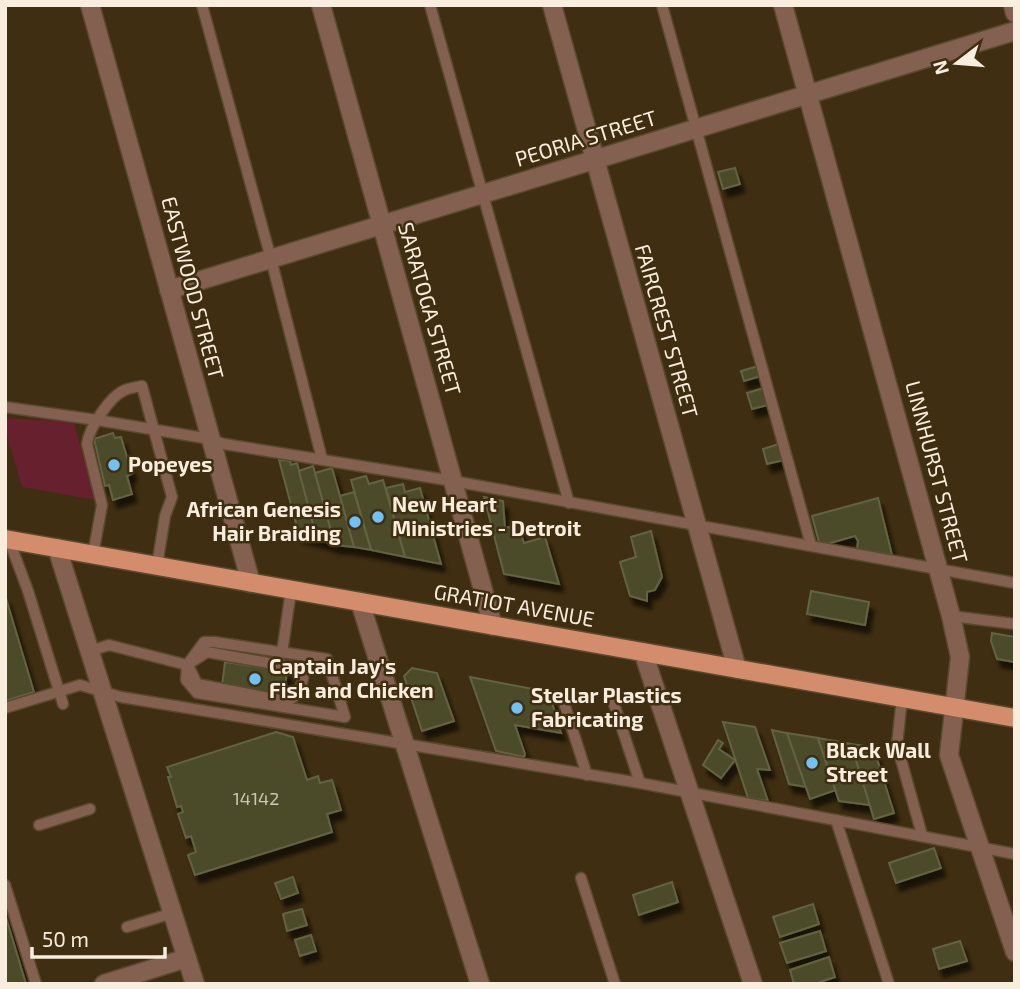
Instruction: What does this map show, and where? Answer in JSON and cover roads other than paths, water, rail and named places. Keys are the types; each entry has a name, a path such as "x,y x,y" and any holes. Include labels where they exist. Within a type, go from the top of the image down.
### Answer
{"main road":[{"name":"GRATIOT AVENUE","path":"6,536 93,555 1015,718"}],"street":[{"name":"EASTWOOD STREET","path":"90,5 251,583"},
{"name":"SARATOGA STREET","path":"321,5 494,626"},
{"name":"FAIRCREST STREET","path":"552,5 737,669"},
{"name":"LINNHURST STREET","path":"783,5 951,616 960,657 949,755 1015,952"},
{"path":"1013,5 1015,13"},
{"name":"PEORIA STREET","path":"169,290 1015,32"},
{"path":"57,548 195,984"},
{"path":"360,602 480,984"},
{"path":"643,652 753,984"},
{"path":"104,984 187,958"}],"lane":[{"path":"202,5 322,459"},
{"path":"430,5 569,503"},
{"path":"662,5 811,545"},
{"path":"93,555 102,505 87,444 90,429 114,397 125,390 142,386 172,497 165,516 157,566"},
{"path":"5,407 97,419 210,439 224,444 453,481 1015,583"},
{"path":"6,536 28,591 63,704"},
{"path":"282,653 291,590"},
{"path":"951,616 1015,624"},
{"path":"204,642 327,659 345,717 197,693 186,681 187,665 204,642"},
{"path":"90,651 109,645 187,665 207,652 296,668 303,678 300,690 292,699 285,701 197,684 187,665"},
{"path":"10,720 5,708 80,685 121,697 639,783 1015,854"},
{"path":"611,695 639,783"},
{"path":"902,698 898,745 922,835"},
{"path":"565,703 587,775"},
{"path":"39,825 90,808"},
{"path":"836,820 889,984"},
{"path":"581,878 615,984"},
{"path":"5,885 36,984"},
{"path":"127,927 173,913"}],"place":[{"name":"Popeyes","path":"114,465"},
{"name":"New Heart Ministries - Detroit","path":"378,517"},
{"name":"African Genesis Hair Braiding","path":"355,522"},
{"name":"Captain Jay's Fish and Chicken","path":"255,679"},
{"name":"Stellar Plastics Fabricating","path":"517,708"},
{"name":"Black Wall Street","path":"812,763"}]}
